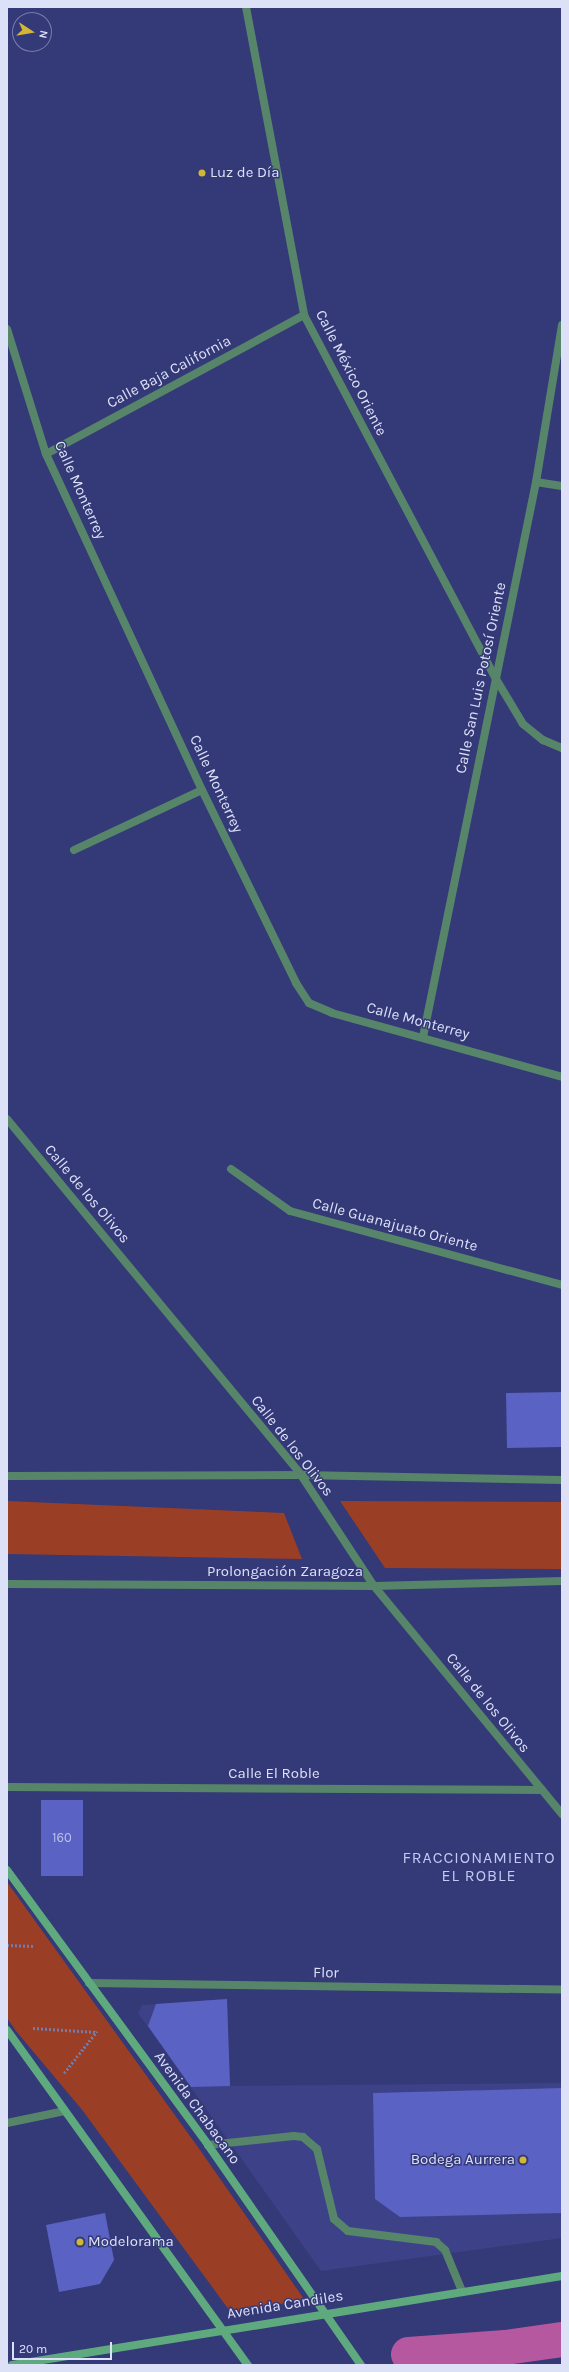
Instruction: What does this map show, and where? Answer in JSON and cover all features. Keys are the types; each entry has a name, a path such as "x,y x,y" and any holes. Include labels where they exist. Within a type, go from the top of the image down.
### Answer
{"main road":[{"name":"Avenida Chabacano","path":"7,1870 208,2145 323,2313 361,2365"},
{"path":"7,2030 248,2365"},
{"name":"Avenida Candiles","path":"12,2365 462,2290 562,2276"}],"street":[{"name":"Calle México Oriente","path":"246,7 304,315 496,678 523,724 543,740 562,748"},
{"name":"Calle Baja California","path":"46,454 304,315"},
{"name":"Calle San Luis Potosí Oriente","path":"423,1037 536,482 562,325"},
{"name":"Calle Monterrey","path":"7,329 46,454 202,790 296,983 309,1003 332,1012 562,1078"},
{"path":"536,482 562,486"},
{"path":"74,850 202,790"},
{"name":"Calle de los Olivos","path":"7,1120 301,1475 374,1586 562,1814"},
{"name":"Calle Guanajuato Oriente","path":"231,1170 290,1211 562,1285"},
{"path":"7,1476 301,1475 562,1480"},
{"name":"Prolongación Zaragoza","path":"7,1584 374,1586 562,1580"},
{"name":"Calle El Roble","path":"7,1786 542,1790"},
{"name":"Flor","path":"89,1983 562,1990"},
{"path":"7,2123 65,2111"},
{"path":"208,2145 294,2136 303,2137 317,2149 334,2219 348,2231 436,2242 445,2250 462,2290"}],"path":[{"path":"51,2091 111,2014"},
{"path":"30,2028 97,2032"}],"shaded area":[{"path":"7,1501 284,1513 302,1559 7,1554"},
{"path":"340,1501 562,1502 562,1569 385,1568"},
{"path":"7,1882 200,2150 304,2299 232,2314 83,2111 16,2031 7,2018"},
{"path":"227,1999 230,2086 562,2083 562,2238 321,2271 138,2013 142,2005"}],"building":[{"path":"562,1392 562,1447 507,1448 506,1393"},
{"path":"41,1800 83,1800 83,1876 41,1876"},
{"path":"227,1999 230,2086 191,2087 148,2026 156,2004"},
{"path":"562,2088 562,2213 400,2217 375,2199 373,2093"},
{"name":"Modelorama","path":"105,2213 114,2260 100,2284 59,2292 46,2225"}],"waterway":[{"path":"408,2354 505,2347 562,2339"}],"place":[{"name":"Luz de Día","path":"202,173"},
{"name":"Bodega Aurrera","path":"523,2160"},
{"name":"Modelorama","path":"80,2242"}],"district":[{"name":"FRACCIONAMIENTO EL ROBLE","path":"479,1867"}]}
